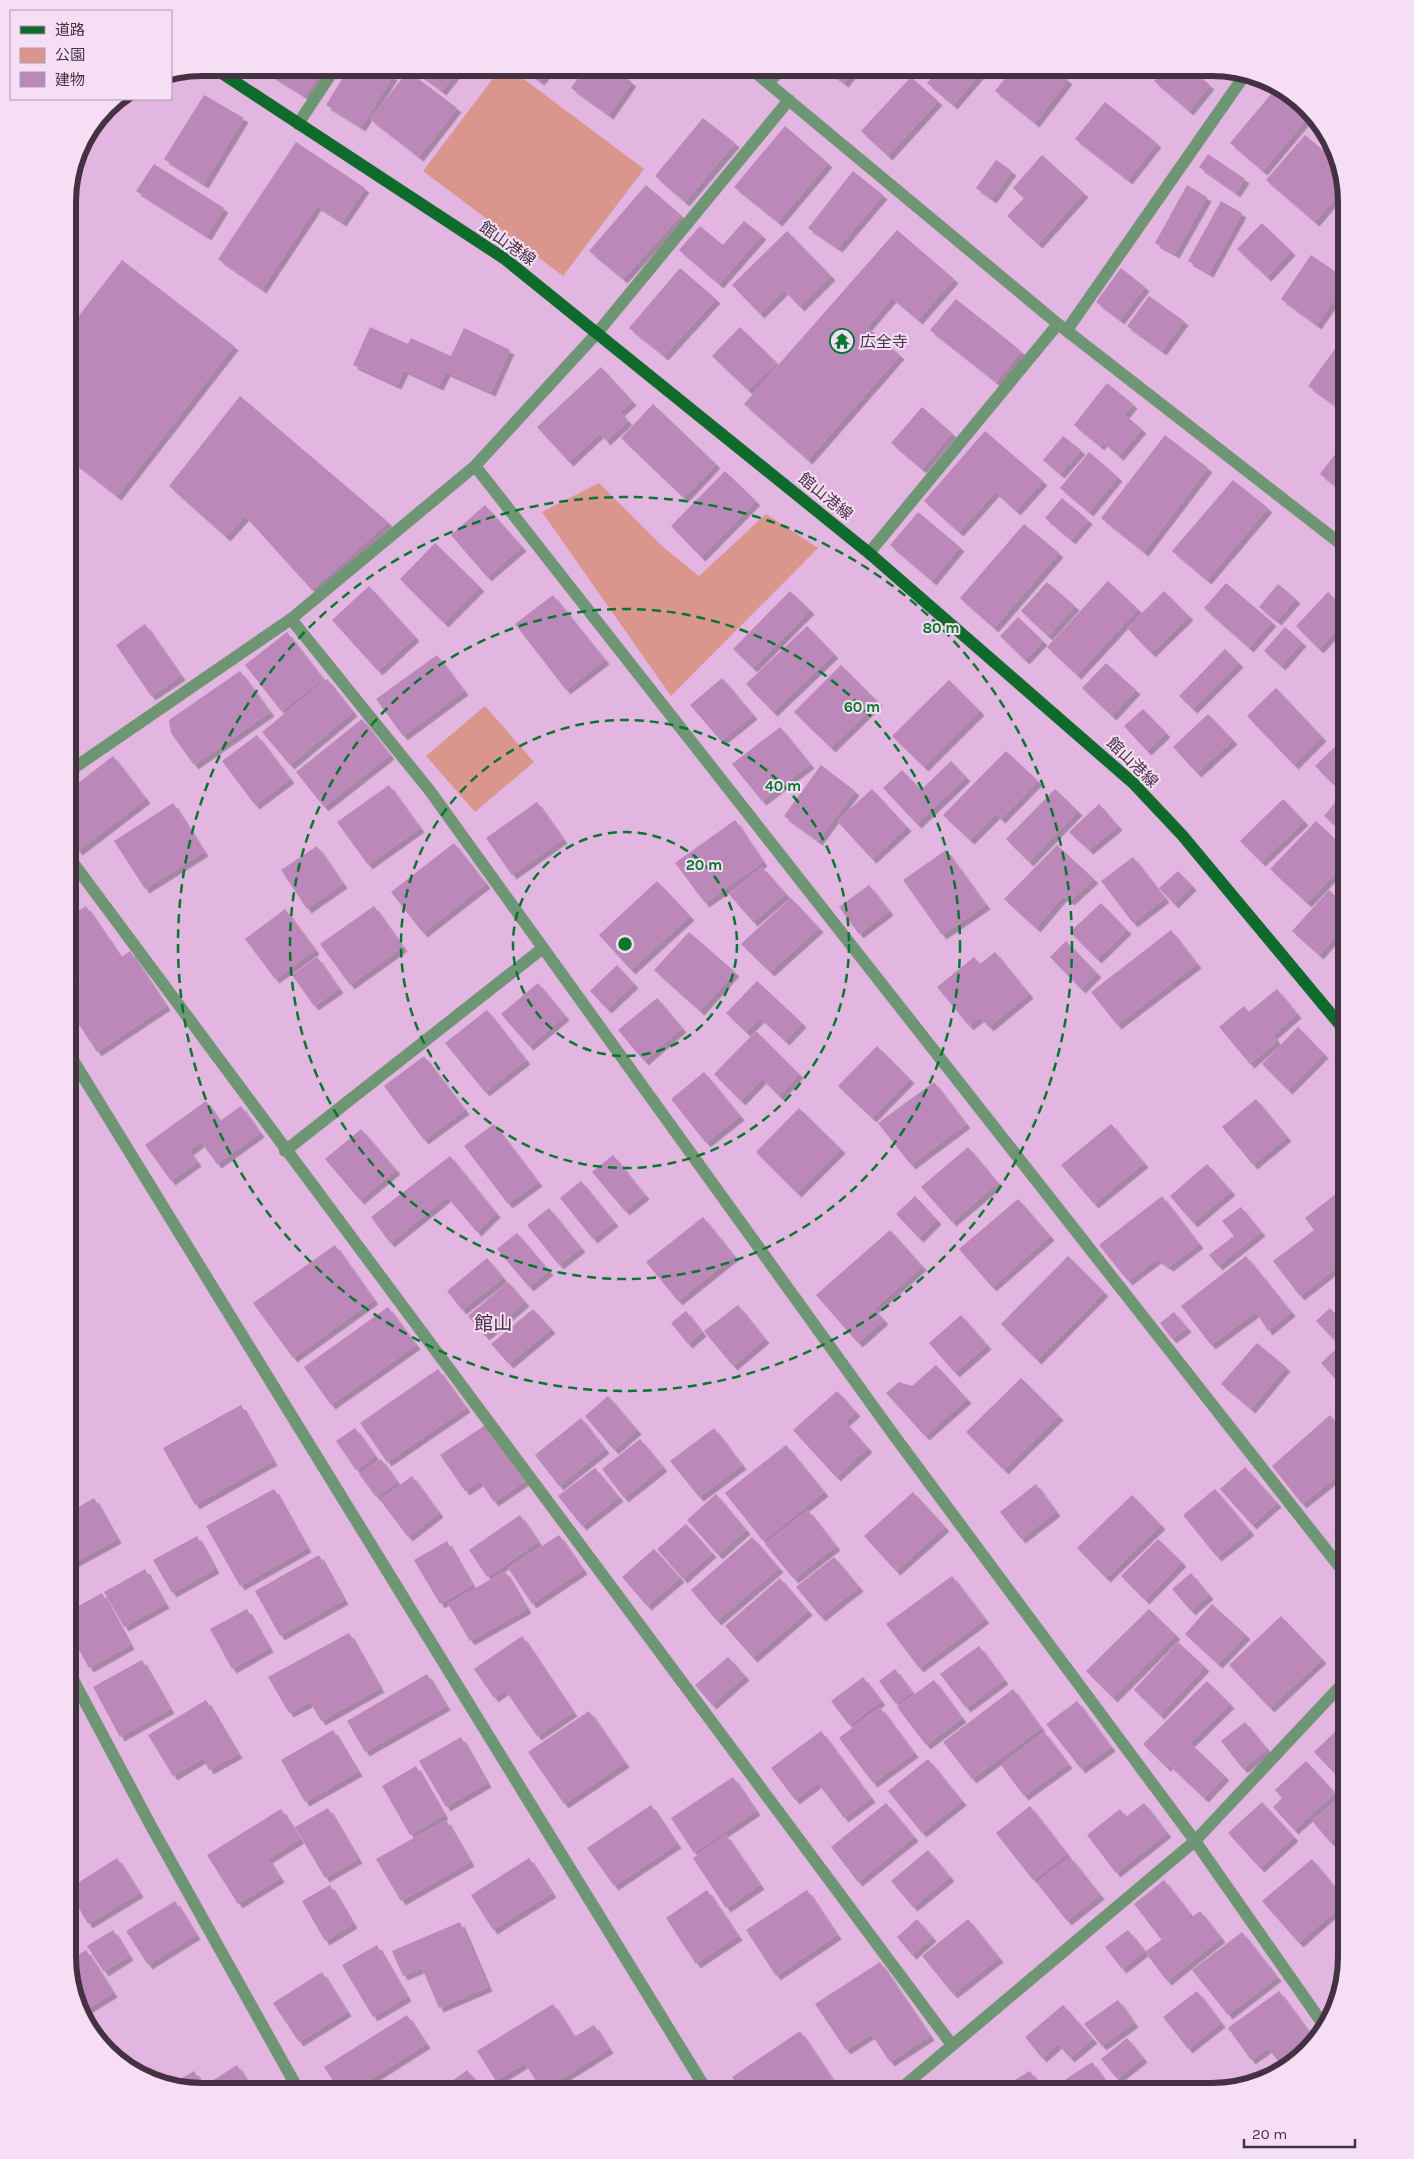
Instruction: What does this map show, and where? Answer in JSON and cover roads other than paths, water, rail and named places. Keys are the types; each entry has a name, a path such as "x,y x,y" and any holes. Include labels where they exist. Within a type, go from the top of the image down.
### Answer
{"main road":[{"name":"館山港線","path":"226,76 506,259 869,552 1133,783 1182,834 1338,1022"}],"street":[{"path":"298,124 330,76"},
{"path":"761,77 1063,327 1338,542"},
{"path":"769,83 774,77"},
{"path":"869,552 1063,327 1241,80"},
{"path":"77,766 291,619 475,466 598,332 790,100"},
{"path":"475,466 1338,1565"},
{"path":"291,619 430,791 893,1434 1194,1841 1321,2021"},
{"path":"77,868 285,1151 952,2045"},
{"path":"285,1151 543,948"},
{"path":"77,1066 702,2082"},
{"path":"76,1686 150,1826 294,2082"},
{"path":"908,2083 1194,1841 1338,1688"}],"place":[{"name":"広全寺","path":"842,341"}],"district":[{"name":"館山","path":"493,1323"}]}
